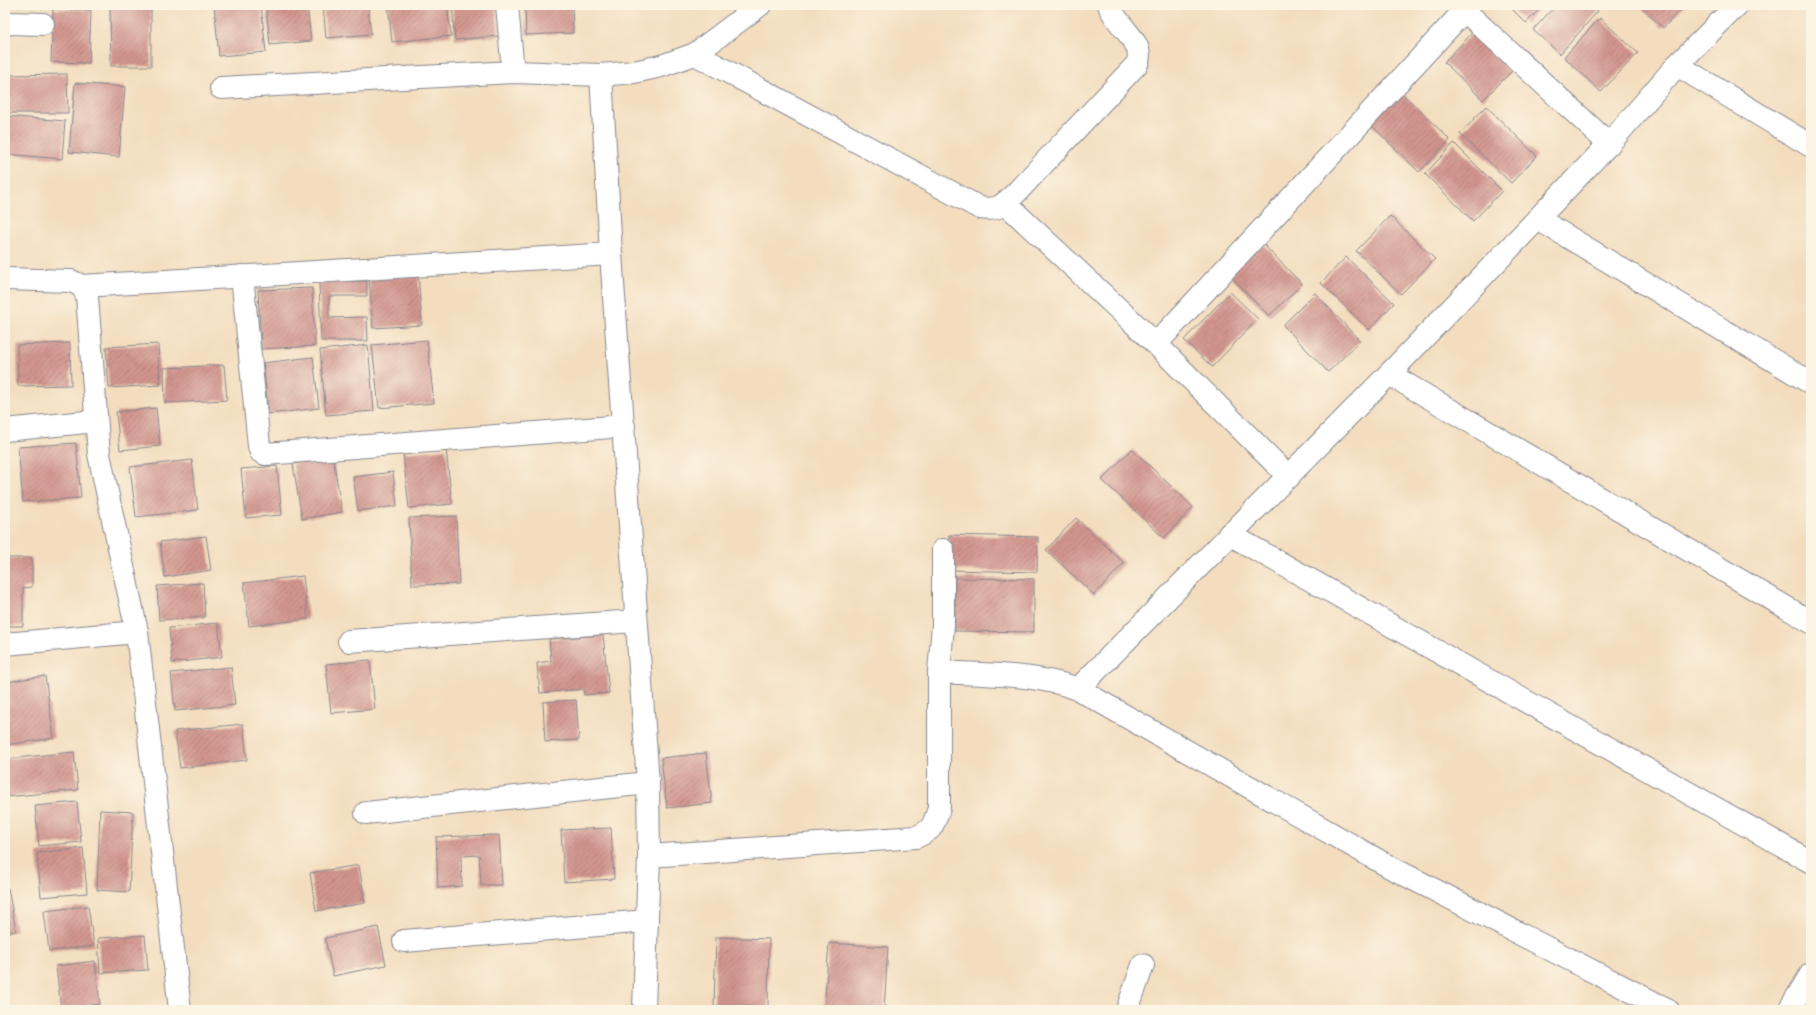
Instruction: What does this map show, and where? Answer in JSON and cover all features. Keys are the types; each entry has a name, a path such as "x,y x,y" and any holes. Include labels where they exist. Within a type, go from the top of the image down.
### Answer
{"street":[{"path":"507,5 513,72"},
{"path":"221,88 513,72 601,75 634,72 661,66 695,54 760,5"},
{"path":"695,54 980,208 990,210 997,208 1004,203 1137,64 1140,58 1137,45 1112,13 1109,5"},
{"path":"1078,689 1229,534 1289,477 1389,374 1609,144 1677,65 1737,5"},
{"path":"1156,344 1465,11 1609,144"},
{"path":"5,25 9,23 43,24"},
{"path":"1677,65 1811,146"},
{"path":"601,75 611,254 648,783 649,856 644,1010"},
{"path":"1004,203 1156,344 1289,477"},
{"path":"1538,219 1811,383"},
{"path":"5,279 71,282 82,286 611,254"},
{"path":"242,276 259,446 261,452 265,454 624,426"},
{"path":"82,286 87,296 99,454 137,632 180,1010"},
{"path":"1389,374 1811,622"},
{"path":"5,430 96,421"},
{"path":"1229,534 1811,862"},
{"path":"649,856 916,837 928,832 934,823 939,808 939,672 943,625 943,550"},
{"path":"349,641 636,621"},
{"path":"5,644 137,632"},
{"path":"939,672 1022,677 1056,681 1078,689 1388,866 1668,1010"},
{"path":"366,813 648,783"},
{"path":"404,941 647,921"},
{"path":"1127,1010 1143,965"},
{"path":"1789,1010 1811,974"}],"building":[{"path":"110,5 151,5 151,66 111,66"},
{"path":"214,5 261,5 266,52 219,56"},
{"path":"266,5 307,5 311,41 270,45"},
{"path":"323,5 368,5 371,34 326,38"},
{"path":"388,5 447,5 451,36 392,42"},
{"path":"452,5 496,5 499,36 455,40"},
{"path":"525,5 572,5 573,33 526,35"},
{"path":"1508,5 1544,5 1526,23"},
{"path":"1556,5 1591,5 1598,11 1560,54 1533,30"},
{"path":"1639,5 1685,5 1663,28"},
{"path":"53,9 91,10 89,63 51,62"},
{"path":"1600,18 1638,53 1601,92 1564,57"},
{"path":"1477,28 1516,67 1483,100 1444,62"},
{"path":"67,74 68,113 7,113 7,75"},
{"path":"75,83 125,87 119,157 69,152"},
{"path":"1398,89 1450,140 1419,172 1367,121"},
{"path":"1486,106 1537,156 1511,183 1460,134"},
{"path":"5,116 65,121 62,159 5,154"},
{"path":"1454,143 1502,191 1473,221 1425,174"},
{"path":"1390,216 1435,259 1401,294 1356,251"},
{"path":"1262,243 1302,284 1269,316 1229,275"},
{"path":"1346,257 1394,303 1369,330 1321,283"},
{"path":"418,273 422,325 373,328 369,277"},
{"path":"367,281 367,296 329,296 329,318 367,317 368,341 321,341 319,282"},
{"path":"312,288 315,346 261,349 258,290"},
{"path":"1230,292 1258,319 1212,367 1184,340"},
{"path":"1315,293 1360,341 1328,372 1283,325"},
{"path":"427,340 434,403 379,408 372,345"},
{"path":"70,343 71,385 18,386 17,345"},
{"path":"158,344 160,385 109,388 106,347"},
{"path":"368,345 374,411 326,415 320,350"},
{"path":"313,357 319,408 269,414 263,363"},
{"path":"224,365 227,400 165,403 164,368"},
{"path":"156,408 160,446 120,450 116,412"},
{"path":"76,443 81,498 23,502 18,447"},
{"path":"446,449 452,504 409,508 403,453"},
{"path":"1132,449 1193,507 1164,538 1102,480"},
{"path":"333,458 342,512 302,519 293,464"},
{"path":"192,460 198,510 136,517 130,467"},
{"path":"277,466 282,515 246,518 241,469"},
{"path":"393,472 397,506 358,511 353,477"},
{"path":"456,516 459,584 412,585 409,518"},
{"path":"1076,518 1124,563 1094,595 1046,550"},
{"path":"949,535 1038,537 1037,572 949,570"},
{"path":"206,536 211,570 165,577 160,542"},
{"path":"5,558 32,558 32,587 23,588 23,626 5,626"},
{"path":"303,576 308,619 249,626 244,583"},
{"path":"955,578 1034,579 1034,632 955,631"},
{"path":"203,583 205,617 159,620 157,586"},
{"path":"218,623 222,657 172,663 169,628"},
{"path":"603,635 609,693 584,695 583,689 540,693 537,663 551,661 549,639"},
{"path":"370,660 375,709 331,713 326,664"},
{"path":"231,667 235,705 175,711 171,673"},
{"path":"45,676 54,738 5,745 5,682"},
{"path":"576,700 579,740 545,742 543,702"},
{"path":"243,724 247,760 180,768 175,731"},
{"path":"74,752 78,790 5,797 5,759"},
{"path":"706,753 712,803 667,808 661,758"},
{"path":"77,802 81,842 39,846 35,806"},
{"path":"100,810 133,812 129,892 97,890"},
{"path":"611,828 614,879 564,882 561,830"},
{"path":"499,835 502,885 481,885 479,855 461,856 462,886 438,888 436,837"},
{"path":"83,848 87,893 41,897 37,853"},
{"path":"359,865 365,903 316,911 310,873"},
{"path":"5,888 8,888 16,931 5,933"},
{"path":"88,906 94,946 49,951 44,911"},
{"path":"378,927 386,965 333,976 325,938"},
{"path":"145,935 148,970 100,973 98,938"},
{"path":"716,937 769,939 768,1007 714,1006"},
{"path":"829,943 888,947 884,1010 824,1010"},
{"path":"95,961 100,1004 61,1009 56,966"}]}
